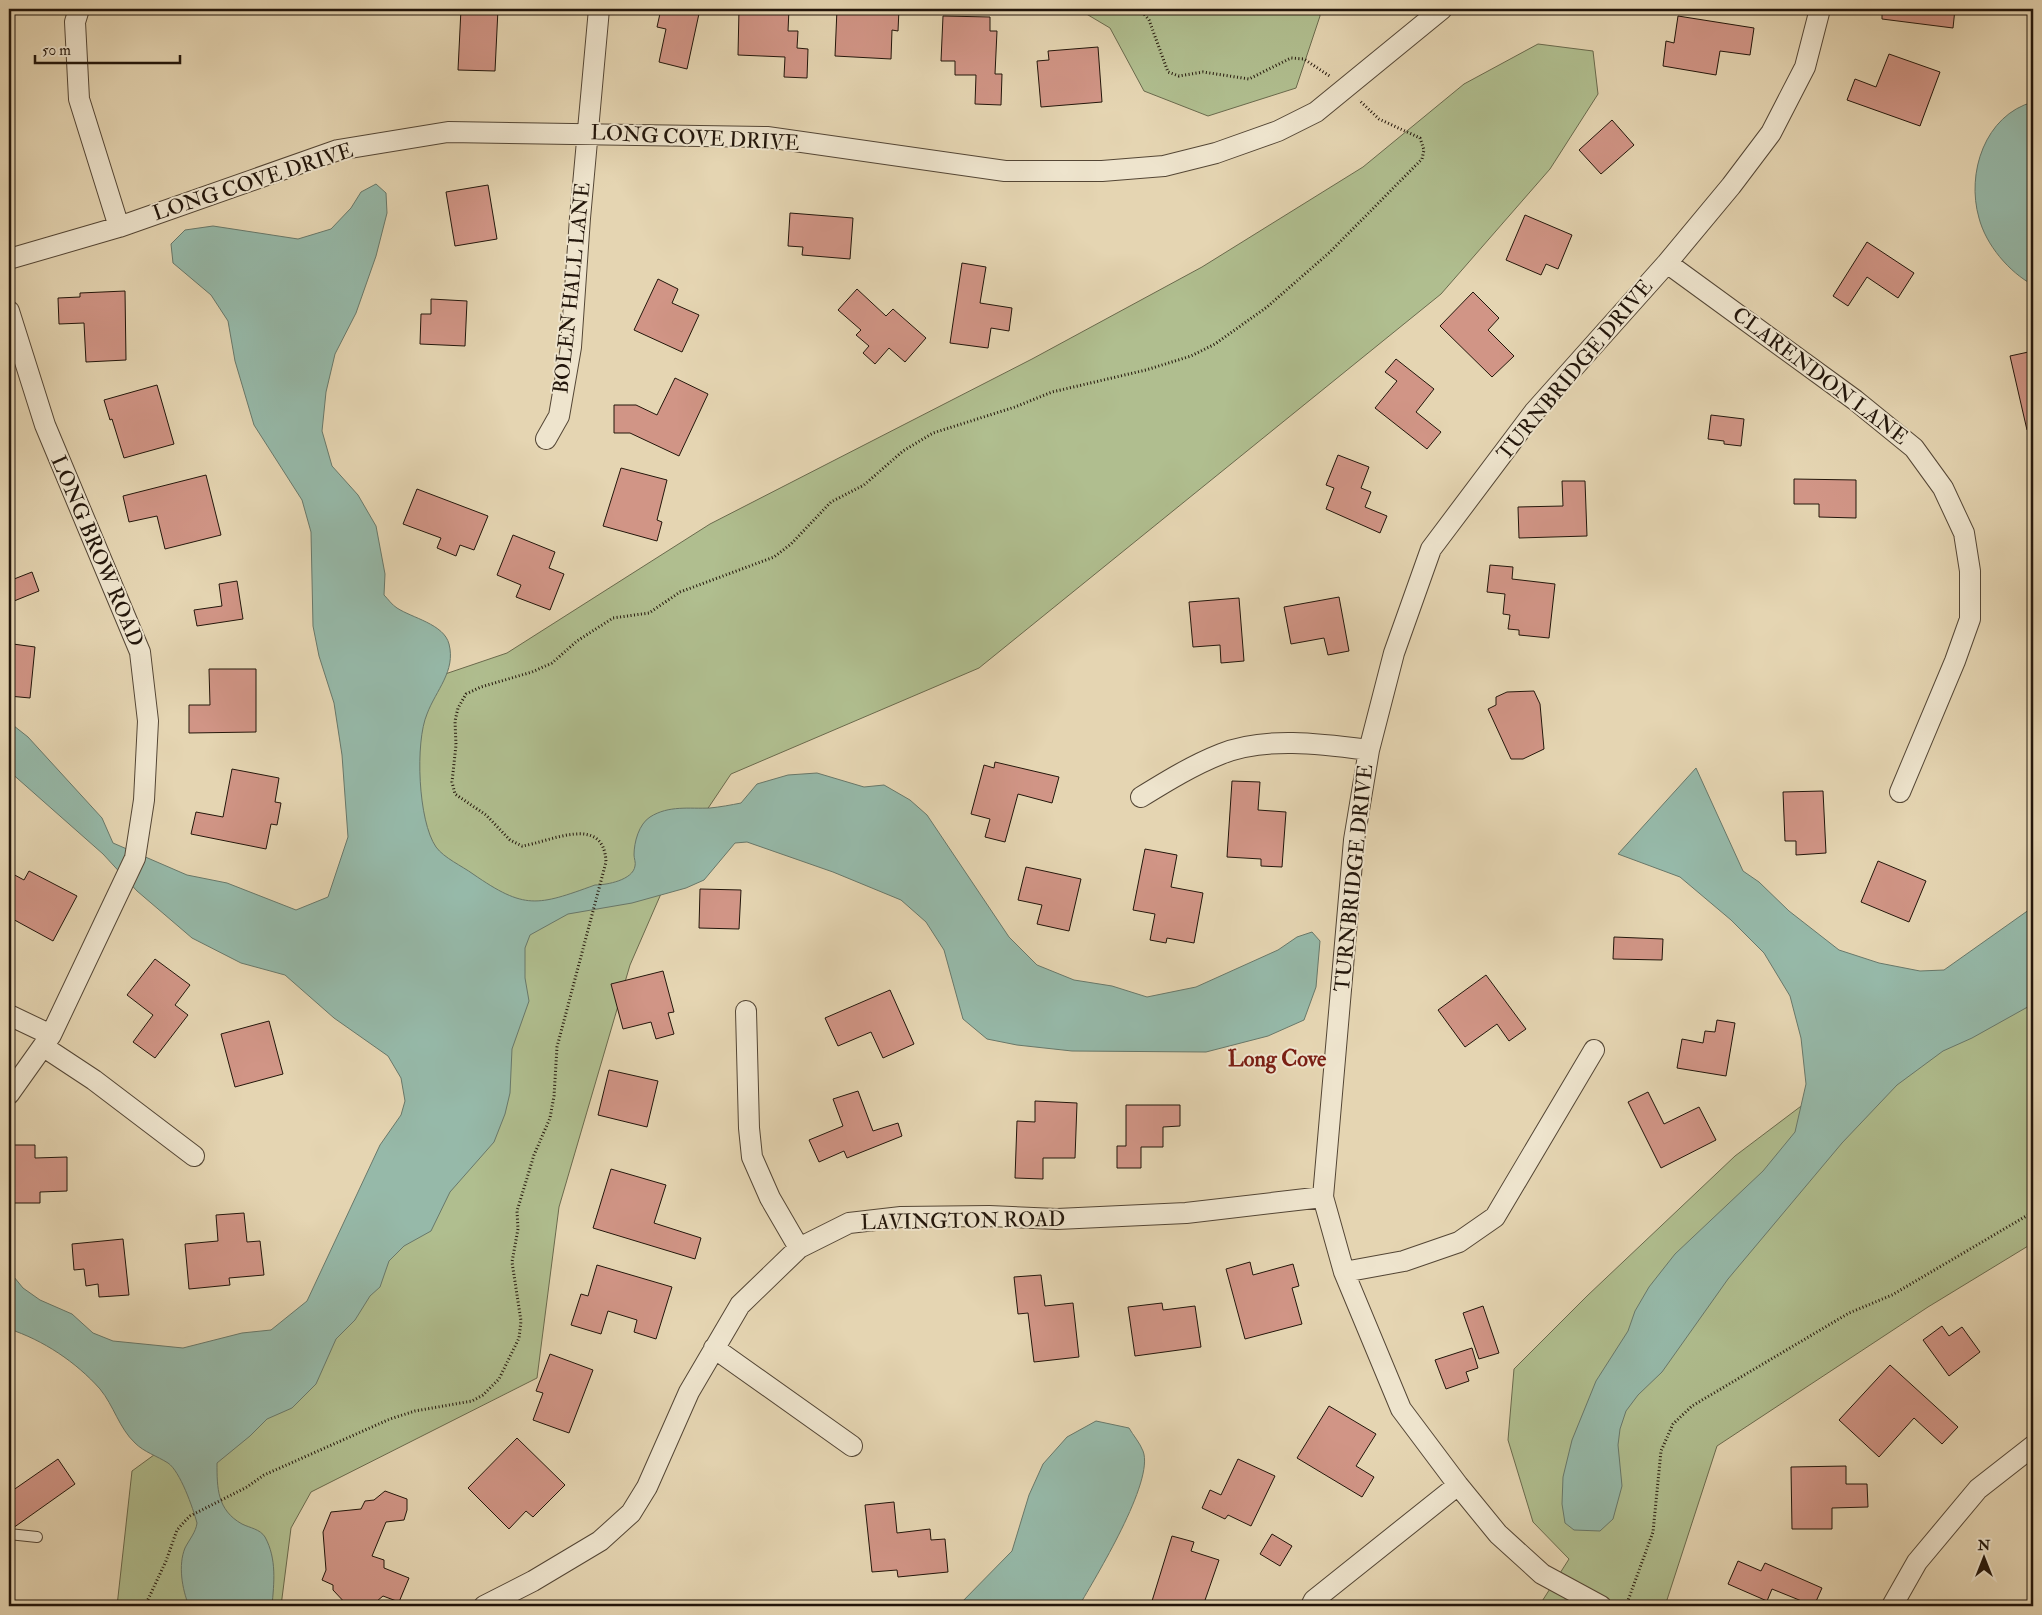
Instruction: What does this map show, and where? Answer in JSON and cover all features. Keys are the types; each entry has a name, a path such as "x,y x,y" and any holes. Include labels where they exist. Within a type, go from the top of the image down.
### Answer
{"street":[{"path":"78,9 74,22 79,99 119,227"},
{"name":"BOLEN HALL LANE","path":"546,439 559,416 571,347 587,133 599,9"},
{"name":"LONG COVE DRIVE","path":"9,259 119,227 338,150 448,132 767,137 1005,171 1102,171 1164,166 1216,153 1278,131 1316,112 1442,9"},
{"name":"TURNBRIDGE DRIVE","path":"1602,1606 1542,1574 1498,1534 1458,1485 1401,1409 1344,1272 1323,1197 1354,840 1369,750 1394,653 1431,549 1534,412 1667,263 1731,186 1771,133 1805,67 1820,9"},
{"name":"CLARENDON LANE","path":"1667,263 1847,394 1914,448 1943,488 1964,533 1970,571 1970,619 1955,661 1900,792"},
{"name":"LONG BROW ROAD","path":"9,311 45,425 140,652 148,721 144,800 135,858 48,1041 9,1094"},
{"path":"1141,797 1175,776 1223,753 1260,746 1310,743 1369,750"},
{"path":"746,1011 749,1128 752,1157 770,1198 799,1248"},
{"path":"9,1015 48,1041 94,1080 194,1156"},
{"path":"1344,1272 1404,1261 1459,1242 1496,1217 1594,1050"},
{"name":"LAVINGTON ROAD","path":"484,1606 533,1581 600,1541 631,1513 647,1487 688,1392 740,1305 799,1248 849,1223 901,1217 989,1216 1057,1219 1166,1214 1323,1197"},
{"path":"714,1348 852,1446"},
{"path":"1892,1606 1916,1562 1978,1490 2033,1446"},
{"path":"1311,1606 1328,1589 1458,1485"}],"lane":[{"path":"9,1534 38,1537"}],"path":[{"path":"145,1606 166,1561 177,1530 190,1516 247,1487 264,1475 390,1419 415,1411 472,1401 484,1395 499,1379 519,1338 521,1321 512,1262 518,1229 517,1211 534,1156 550,1118 554,1096 557,1047 602,882 606,850 599,840 587,834 575,833 522,846 510,840 486,815 455,794 452,782 456,745 456,721 458,708 466,694 481,686 532,672 552,663 576,641 613,618 649,613 680,592 774,557 791,544 831,502 864,486 903,451 933,433 1015,407 1052,392 1146,370 1191,356 1215,344 1267,307 1330,252 1422,159 1424,150 1420,138 1379,118 1346,88 1304,59 1291,58 1249,79 1204,72 1179,76 1168,72 1149,20 1140,9"},
{"path":"1626,1606 1653,1532 1661,1451 1673,1424 1692,1406 1849,1313 1892,1295 2033,1212"}],"shaded area":[{"path":"1078,9 1319,9 1320,16 1296,88 1208,116 1144,91 1110,28"},
{"path":"1538,44 1593,51 1598,94 1550,169 1441,294 979,668 731,774 680,850 630,965 559,1207 537,1378 311,1492 291,1528 281,1606 117,1606 132,1471 199,1422 345,1297 410,1167 401,689 507,653 710,524 1032,359 1202,267 1363,167 1464,84"},
{"path":"2033,102 2033,285 2007,265 1987,238 1979,218 1975,183 1983,148 1991,133 2002,119 2016,109"},
{"path":"376,184 386,193 387,213 376,256 356,313 335,354 326,392 322,431 332,466 358,495 376,526 385,574 384,595 403,612 427,622 441,631 449,644 450,663 423,727 420,762 420,781 425,819 436,847 444,855 491,886 519,899 532,901 559,897 595,885 619,881 630,875 635,866 635,845 640,829 646,820 657,813 672,809 710,808 741,803 757,784 788,775 817,773 864,787 884,785 910,800 927,815 1009,937 1037,965 1074,980 1112,986 1147,997 1196,987 1278,950 1297,937 1312,932 1320,941 1316,987 1304,1020 1268,1036 1206,1052 1072,1051 1017,1045 987,1039 963,1019 944,950 926,922 901,900 833,872 747,842 735,843 704,880 686,888 632,903 568,914 530,935 525,948 525,978 529,1001 512,1049 510,1093 505,1114 494,1142 450,1192 431,1231 404,1246 389,1261 380,1287 370,1296 355,1320 336,1339 316,1384 292,1408 267,1419 250,1436 217,1463 218,1490 223,1505 242,1524 263,1534 269,1545 274,1571 272,1606 189,1606 184,1592 181,1569 185,1548 194,1533 197,1523 177,1474 168,1463 142,1449 129,1437 105,1396 91,1379 58,1353 34,1339 9,1329 9,1255 12,1258 14,1277 23,1288 40,1300 72,1314 93,1333 113,1341 183,1348 242,1333 271,1330 307,1301 380,1145 401,1115 405,1101 401,1078 388,1056 334,1018 285,975 241,963 192,938 137,891 103,854 9,771 9,722 28,737 102,818 113,843 187,875 227,883 296,910 328,897 348,837 342,755 334,703 319,656 313,626 311,532 302,500 254,425 235,361 228,321 211,295 173,263 171,244 185,230 213,226 298,239 331,229 351,208 361,192"},
{"path":"1696,768 1743,871 1759,882 1789,911 1839,950 1879,963 1920,971 1944,970 2033,907 2033,1004 1972,1038 1943,1051 1897,1085 1842,1143 1728,1279 1662,1372 1638,1395 1626,1411 1620,1429 1618,1445 1622,1486 1613,1519 1600,1531 1574,1530 1565,1523 1562,1504 1563,1477 1572,1440 1596,1381 1628,1331 1635,1311 1649,1287 1675,1254 1763,1171 1795,1132 1806,1084 1801,1038 1790,996 1764,953 1731,920 1680,877 1618,854"},
{"path":"2033,957 2033,1243 1928,1307 1717,1446 1665,1606 1539,1606 1569,1559 1533,1522 1508,1440 1514,1369 1587,1296 1735,1156 1927,1011"},
{"path":"1096,1421 1129,1428 1143,1451 1144,1465 1140,1484 1122,1529 1079,1606 958,1606 1012,1551 1029,1495 1043,1464 1067,1437"}],"building":[{"path":"461,9 498,9 495,71 458,70"},
{"path":"661,9 700,9 687,69 659,62 666,29 657,27"},
{"path":"739,9 789,9 788,31 798,31 797,48 808,49 807,78 784,77 785,57 738,55"},
{"path":"837,9 899,9 898,31 892,30 891,59 835,56"},
{"path":"1882,9 1955,9 1953,28 1882,19"},
{"path":"943,16 990,17 990,31 997,31 995,74 1002,74 1001,105 975,104 976,75 955,75 955,61 941,61"},
{"path":"1678,16 1754,28 1750,55 1720,51 1716,75 1663,66 1666,41 1674,43"},
{"path":"1098,47 1102,102 1041,107 1037,61 1049,60 1048,51"},
{"path":"1889,54 1940,72 1920,126 1847,100 1855,79 1876,87"},
{"path":"1612,120 1634,145 1601,174 1579,150"},
{"path":"488,185 497,239 455,246 446,192"},
{"path":"790,213 853,218 850,259 802,255 803,247 788,246"},
{"path":"1525,215 1572,235 1558,269 1546,264 1541,275 1506,260"},
{"path":"1867,242 1914,273 1898,298 1867,277 1848,306 1833,296"},
{"path":"962,263 986,267 980,303 1012,308 1009,331 991,328 988,348 950,343"},
{"path":"658,279 678,289 672,303 699,315 682,352 634,330"},
{"path":"857,289 886,316 893,309 926,338 905,362 889,348 875,364 863,353 869,346 856,335 861,330 838,310"},
{"path":"125,291 126,360 86,362 84,323 59,324 58,298 80,297 80,293"},
{"path":"1473,292 1499,318 1488,330 1514,356 1492,377 1440,326"},
{"path":"431,299 467,301 465,346 420,344 421,314 431,314"},
{"path":"2033,351 2033,429 2027,430 2010,356"},
{"path":"1396,359 1434,389 1416,412 1441,432 1427,449 1375,408 1397,381 1385,372"},
{"path":"675,378 708,394 679,456 630,433 614,433 614,405 636,405 657,415"},
{"path":"157,385 174,444 124,458 104,400"},
{"path":"1711,415 1744,419 1741,446 1724,444 1724,441 1708,439"},
{"path":"1338,455 1369,467 1361,488 1371,492 1365,507 1387,516 1380,533 1326,509 1334,488 1326,485"},
{"path":"621,468 667,480 657,520 662,522 657,541 603,526"},
{"path":"206,475 221,535 165,549 157,516 129,522 123,496"},
{"path":"1794,479 1856,480 1856,518 1819,517 1819,504 1794,504"},
{"path":"1562,481 1585,481 1587,536 1519,538 1518,507 1563,506"},
{"path":"417,489 488,516 474,550 460,545 456,556 437,548 441,538 403,524"},
{"path":"513,535 555,552 549,568 564,574 550,610 516,597 521,585 497,575"},
{"path":"1490,565 1513,567 1512,579 1555,584 1549,638 1519,635 1519,630 1508,629 1510,615 1503,614 1505,594 1487,592"},
{"path":"32,572 39,591 9,603 9,581"},
{"path":"237,581 243,619 197,626 194,610 222,606 219,584"},
{"path":"1339,597 1349,651 1328,655 1324,638 1291,644 1284,607"},
{"path":"1239,598 1244,661 1221,663 1220,645 1193,647 1189,602"},
{"path":"13,644 35,647 30,698 9,696 9,651 12,651"},
{"path":"209,669 256,669 256,732 189,733 189,705 210,705"},
{"path":"1534,691 1540,704 1544,749 1523,759 1511,759 1488,709 1496,705 1496,697 1507,692"},
{"path":"995,762 1059,777 1052,803 1018,794 1005,842 985,837 990,819 971,814 984,765 994,768"},
{"path":"232,769 279,778 275,802 281,803 277,825 271,824 266,849 191,834 196,812 223,817"},
{"path":"1232,781 1260,782 1258,810 1286,812 1282,867 1261,866 1261,859 1227,857"},
{"path":"1823,791 1826,853 1796,855 1796,841 1785,841 1783,792"},
{"path":"1145,849 1177,855 1171,887 1203,893 1194,943 1167,938 1166,943 1150,940 1155,914 1133,910"},
{"path":"1878,861 1926,881 1909,922 1861,902"},
{"path":"1026,867 1081,879 1069,931 1037,924 1042,905 1018,900"},
{"path":"29,871 77,896 53,941 9,917 9,872 24,880"},
{"path":"700,889 741,890 739,929 699,928"},
{"path":"1614,937 1663,939 1662,960 1613,959"},
{"path":"155,959 190,985 175,1005 188,1015 155,1058 133,1042 153,1015 127,995"},
{"path":"663,971 674,1012 668,1013 674,1034 656,1039 651,1022 623,1029 611,984"},
{"path":"1486,975 1526,1029 1509,1041 1497,1024 1465,1047 1438,1010"},
{"path":"890,990 914,1044 883,1058 871,1032 838,1046 825,1018"},
{"path":"1717,1020 1735,1023 1726,1076 1677,1068 1682,1039 1703,1043 1705,1031 1715,1032"},
{"path":"269,1021 283,1074 235,1087 221,1034"},
{"path":"609,1070 658,1081 647,1127 598,1115"},
{"path":"858,1091 873,1131 898,1123 902,1136 847,1158 844,1151 819,1162 809,1140 843,1126 833,1099"},
{"path":"1648,1092 1664,1124 1699,1107 1716,1140 1661,1168 1628,1102"},
{"path":"1035,1101 1077,1103 1075,1158 1043,1158 1043,1179 1015,1178 1017,1121 1035,1122"},
{"path":"1126,1105 1180,1105 1180,1126 1163,1127 1163,1147 1141,1147 1141,1168 1117,1168 1117,1146 1126,1146"},
{"path":"9,1145 35,1145 35,1158 67,1157 67,1191 40,1192 40,1203 9,1203"},
{"path":"611,1169 666,1185 654,1223 701,1238 695,1259 593,1228"},
{"path":"244,1213 247,1242 260,1241 264,1275 229,1278 230,1285 189,1289 185,1244 218,1241 216,1215"},
{"path":"123,1239 129,1295 99,1297 98,1284 86,1286 84,1269 74,1270 72,1244"},
{"path":"1250,1262 1253,1275 1293,1264 1299,1286 1292,1288 1302,1324 1245,1339 1226,1269"},
{"path":"597,1265 672,1287 656,1339 634,1332 637,1320 608,1311 601,1334 571,1325 581,1294 588,1296"},
{"path":"1041,1275 1045,1306 1073,1303 1079,1357 1034,1362 1028,1313 1018,1314 1014,1277"},
{"path":"1162,1303 1163,1310 1195,1306 1201,1347 1135,1356 1128,1307"},
{"path":"1483,1306 1499,1353 1479,1359 1463,1313"},
{"path":"1942,1326 1949,1336 1962,1327 1980,1352 1949,1376 1923,1340"},
{"path":"1472,1348 1478,1368 1466,1372 1469,1381 1446,1389 1435,1360"},
{"path":"550,1354 593,1370 569,1433 533,1420 543,1393 536,1391"},
{"path":"1890,1365 1958,1427 1942,1444 1914,1418 1879,1457 1839,1420"},
{"path":"1329,1406 1376,1434 1356,1466 1374,1477 1362,1497 1297,1458"},
{"path":"517,1438 565,1485 533,1517 526,1511 509,1529 468,1488"},
{"path":"58,1459 75,1484 13,1528 9,1527 9,1493"},
{"path":"1238,1459 1275,1476 1251,1526 1228,1515 1225,1519 1202,1508 1210,1490 1221,1495"},
{"path":"1846,1466 1846,1484 1867,1484 1868,1507 1832,1508 1832,1529 1792,1529 1791,1467"},
{"path":"385,1491 407,1499 407,1510 404,1520 386,1522 372,1556 384,1560 384,1568 409,1578 399,1602 383,1596 371,1606 348,1606 333,1590 333,1585 322,1580 326,1570 323,1532 331,1512 361,1509 365,1501 374,1500"},
{"path":"894,1502 897,1533 930,1529 931,1540 945,1539 948,1572 898,1577 897,1570 872,1572 865,1505"},
{"path":"1272,1534 1292,1546 1280,1566 1260,1554"},
{"path":"1172,1536 1194,1542 1191,1551 1219,1560 1203,1606 1168,1606 1152,1601"},
{"path":"1738,1561 1761,1571 1765,1563 1822,1588 1814,1606 1772,1589 1767,1601 1728,1584"}],"district":[{"name":"Long Cove","path":"1277,1059"}]}
